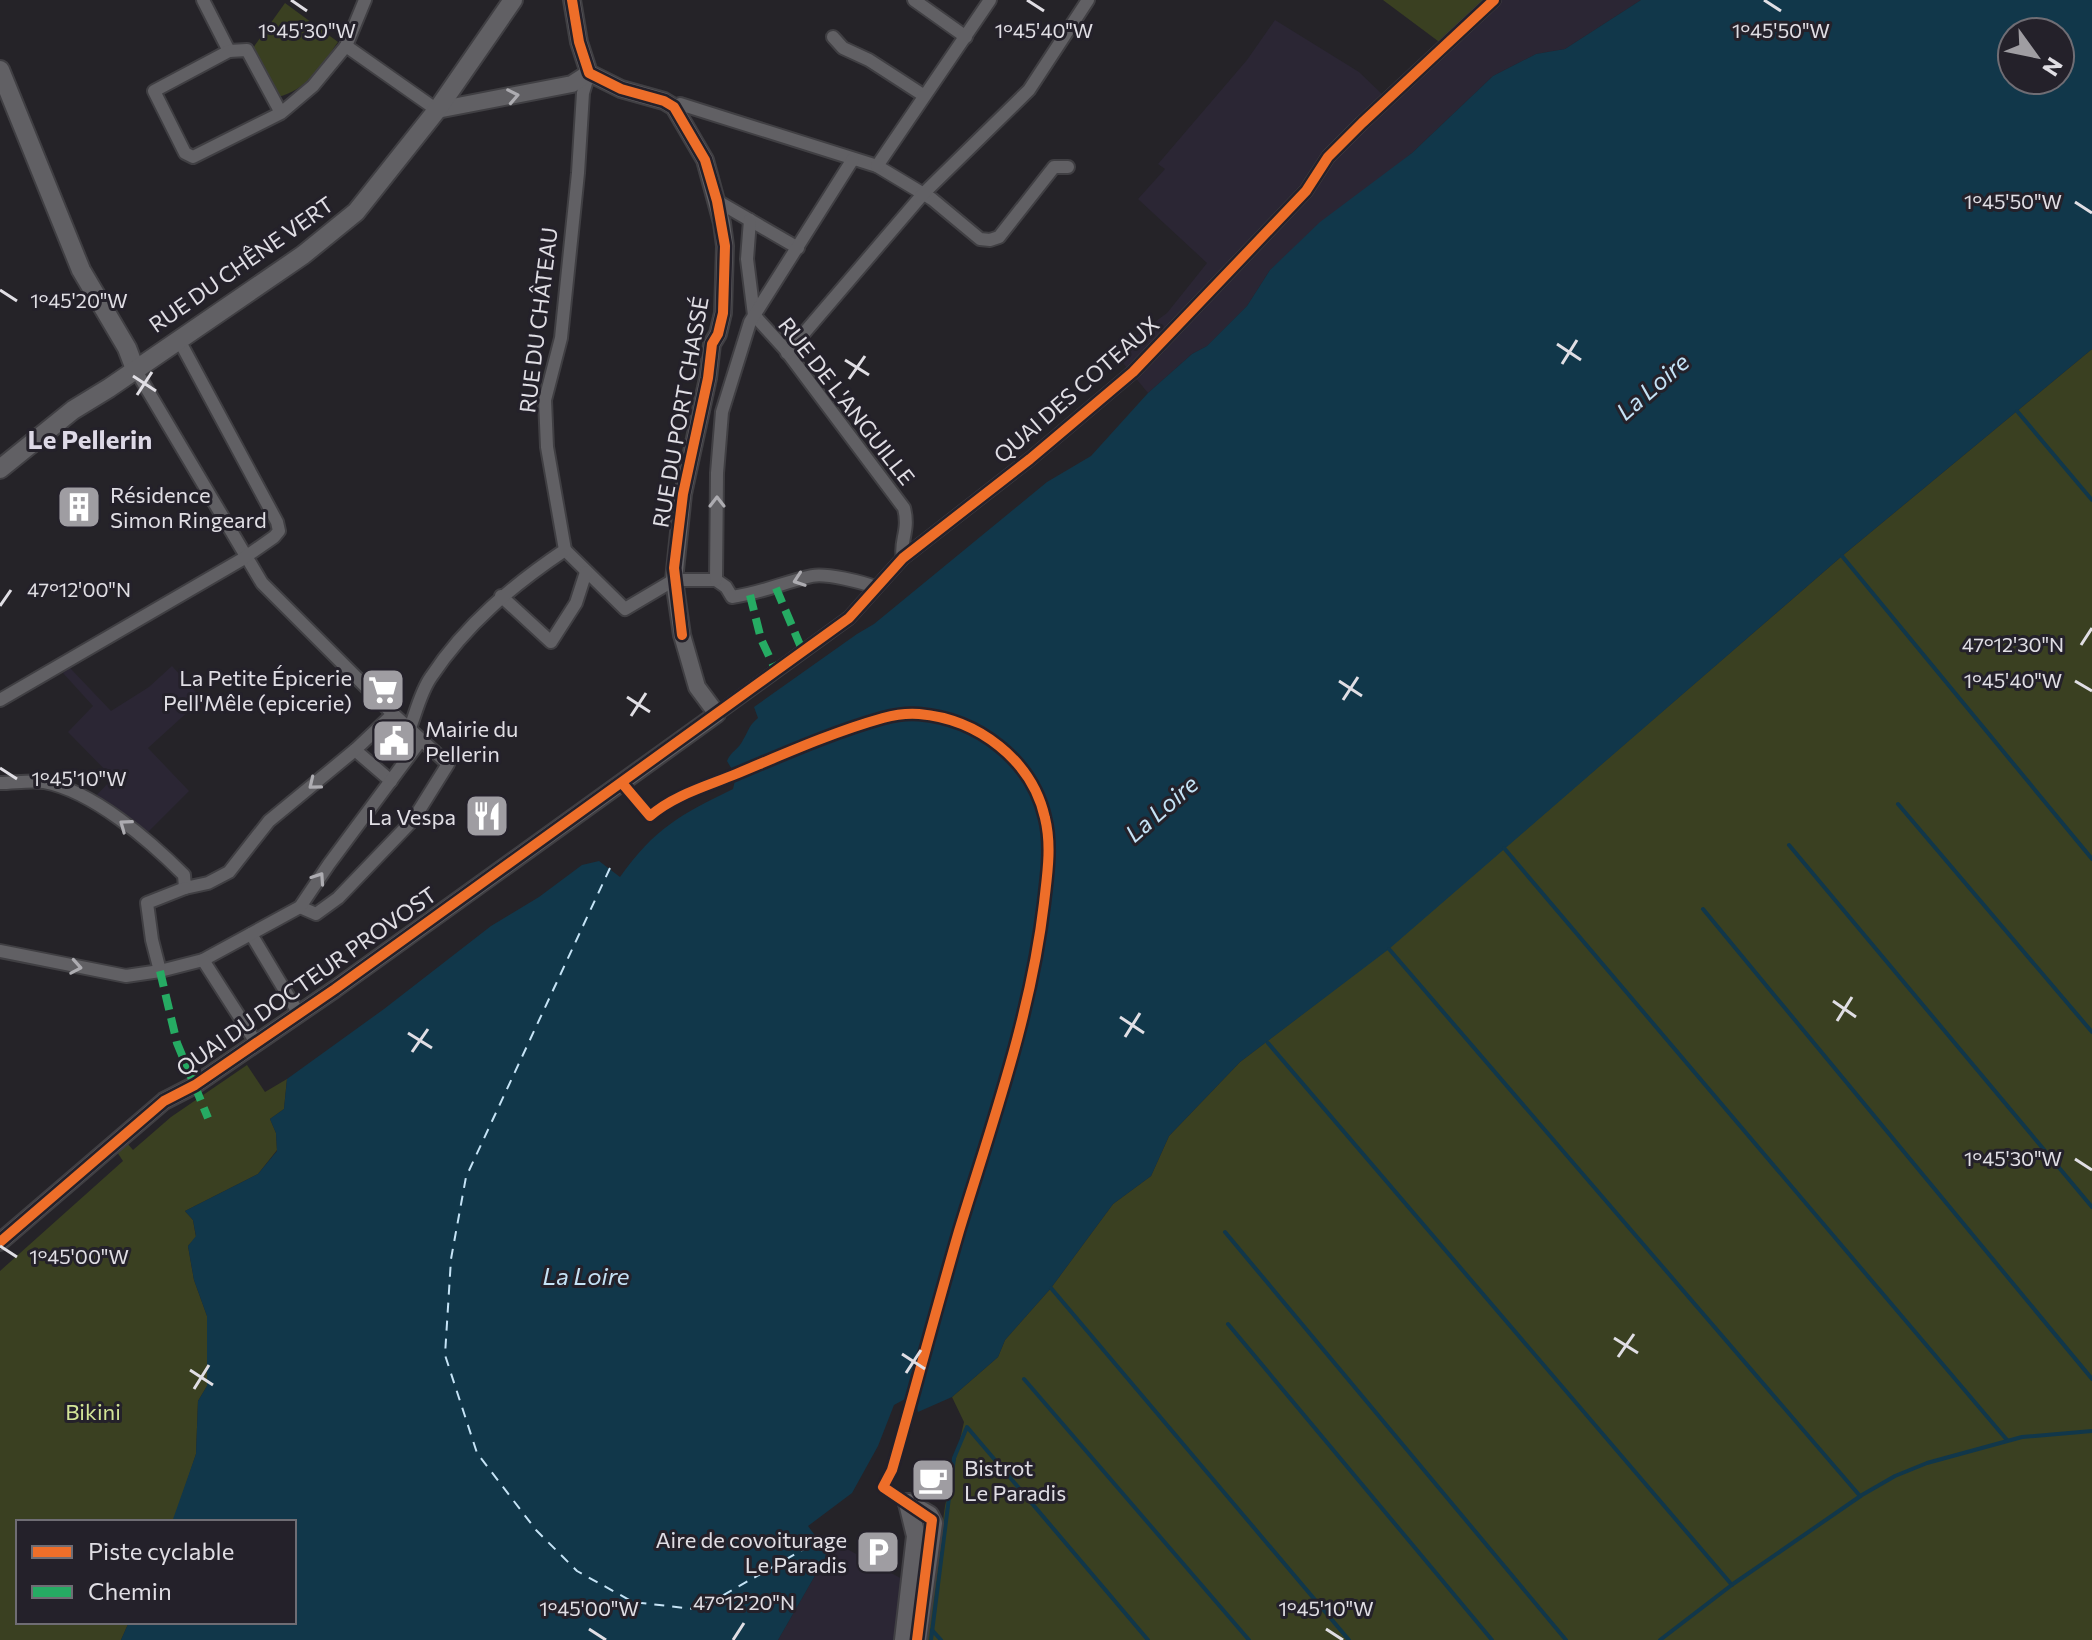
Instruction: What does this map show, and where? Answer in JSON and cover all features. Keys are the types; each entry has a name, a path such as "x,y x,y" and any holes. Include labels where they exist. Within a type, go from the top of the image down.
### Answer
{"main road":[{"name":"RUE DU CHÊNE VERT","path":"1,467 73,410 334,232 377,188 437,110 513,0"},
{"path":"0,70 81,270 127,348 135,369"},
{"path":"904,1640 916,1536 908,1503 929,1515 933,1523 917,1640"}],"street":[{"path":"203,0 229,51"},
{"path":"281,113 247,50 229,51 154,91 185,153 193,157 281,113 313,86 346,46 365,0"},
{"name":"RUE DU CHÂTEAU","path":"565,550 547,447 545,400 561,338 583,93 589,73 579,42 572,0"},
{"path":"914,0 966,37"},
{"path":"877,166 990,0"},
{"path":"787,353 923,194 1029,90 1088,0"},
{"name":"QUAI DES COTEAUX","path":"645,766 841,624 903,558 1065,431 1133,372 1306,191 1328,157 1494,0"},
{"path":"833,37 843,48 869,60 923,95"},
{"path":"346,46 437,110 572,84 589,73 621,89 664,101 674,107 680,104 877,166 923,194 980,239 999,237 1054,167 1068,167"},
{"name":"RUE DU PORT CHASSÉ","path":"674,107 705,160 717,201 725,246 723,313 712,344 708,378 683,494 674,580 682,635 697,687 717,714"},
{"path":"853,159 750,322 722,412 717,473 721,584 732,597 750,595 815,575 875,587"},
{"path":"717,201 798,248"},
{"name":"RUE DE L'ANGUILLE","path":"750,220 747,259 754,315 886,479 904,508 908,521 901,550 903,558"},
{"path":"0,700 247,556 279,531 277,522 179,340"},
{"path":"135,369 262,583 393,714 448,764 413,820 338,898 316,914 300,907"},
{"path":"410,728 429,679 467,631 501,596 565,550 625,609 674,580 721,584"},
{"path":"501,596 551,642 576,603 586,572"},
{"path":"160,971 147,903 185,888 208,883 229,872 269,821 355,750 393,714"},
{"path":"0,951 126,976 203,960 300,907 421,740"},
{"path":"355,750 391,781"},
{"name":"QUAI DU DOCTEUR PROVOST","path":"0,1242 164,1101 195,1085 257,1044 645,766"},
{"path":"0,783 43,782 81,796 167,858 184,875 185,888"},
{"path":"251,934 299,1014"},
{"path":"203,960 257,1044"}],"shaded area":[{"path":"1485,0 1641,0 1565,49 1536,54 1493,76 1412,153 1270,270 1247,306 1207,346 1192,354 1148,393 1114,352 1167,313 1207,263 1138,199 1165,169 1158,164 1247,60 1275,20 1359,72 1383,95 1442,44"},
{"path":"172,666 202,699 148,748 189,791 146,834 93,799 113,778 68,732 93,706 63,673 70,668 111,711 149,687"},
{"path":"836,1543 904,1580 934,1584 926,1640 778,1640"}],"green space":[{"path":"1383,0 1485,0 1442,44"},
{"path":"285,3 338,42 306,83 278,97 253,48"},
{"path":"2092,349 2092,1640 926,1640 945,1506 964,1422 952,1397 998,1357 1005,1340 1051,1288 1113,1204 1151,1176 1169,1136 1240,1062 1389,948 1842,556"},
{"name":"Bikini","path":"247,1065 265,1092 287,1079 284,1109 270,1119 276,1133 277,1150 258,1174 185,1211 193,1220 196,1237 188,1246 194,1280 207,1316 207,1386 198,1401 196,1454 173,1520 16,1520 16,1624 128,1624 121,1640 0,1640 0,1271 123,1161 117,1152 127,1143 133,1150 171,1117"}],"water":[{"name":"La Loire","path":"1641,0 2092,0 2092,349 1842,556 1389,949 1240,1062 1169,1136 1151,1176 1113,1204 1051,1288 1005,1340 998,1357 952,1397 918,1412 914,1394 894,1405 878,1446 852,1493 808,1526 828,1553 778,1640 121,1640 128,1624 296,1624 296,1520 173,1520 196,1454 198,1401 207,1386 207,1316 194,1280 188,1246 196,1236 193,1220 185,1211 258,1174 277,1151 276,1133 270,1119 284,1109 287,1079 491,926 539,897 582,865 599,861 620,877 657,834 733,789 736,776 727,761 758,718 754,707 874,624 1047,482 1091,456 1148,393 1192,354 1207,346 1247,306 1270,270 1320,222 1412,153 1493,76 1536,54 1565,49"}],"waterway":[{"path":"2017,411 2092,500"},
{"path":"1842,556 2092,859"},
{"path":"1898,804 2092,1032"},
{"path":"1789,845 2092,1207"},
{"path":"1504,848 2007,1440"},
{"path":"1703,909 2092,1379"},
{"path":"1389,949 1860,1496"},
{"path":"1268,1043 1732,1585"},
{"path":"1225,1232 1566,1640"},
{"path":"1051,1288 1349,1640"},
{"path":"1228,1324 1492,1640"},
{"path":"1024,1379 1249,1640"},
{"path":"931,1640 954,1458 967,1427 1148,1640"},
{"path":"1660,1640 1733,1584 1862,1495 1895,1476 1927,1463 2022,1437 2092,1431"},
{"path":"932,1630 941,1640"}],"ferry route":[{"path":"772,759 877,719 910,714 956,721 978,731 1016,760 1030,779 1046,822 1046,902 1031,981 914,1394"},
{"path":"610,868 466,1177 451,1259 445,1355 477,1453 536,1530 577,1571 633,1602 694,1609 804,1549"}],"marked path":[{"path":"776,588 803,652"},
{"path":"750,595 761,639 776,671"},
{"path":"160,971 177,1043 208,1118"}],"cycle path":[{"path":"572,0 579,42 589,73 621,89 664,101 674,107 705,160 717,201 725,246 723,313 712,344 708,378 683,494 674,568 682,635"},
{"path":"0,1242 164,1101 195,1085 335,989 849,618 903,558 1030,459 1133,372 1306,191 1328,157 1494,0"},
{"path":"622,783 650,816 669,802 691,792 827,737 883,718 914,714 962,724 999,746 1015,761 1038,797 1047,829 1048,861 1030,986 892,1470 883,1487 932,1520 917,1640"}],"place":[{"name":"Résidence Simon Ringeard","path":"79,507"},
{"name":"La Petite Épicerie Pell'Mêle (epicerie)","path":"383,690"},
{"name":"Mairie du Pellerin","path":"394,741"},
{"name":"La Vespa","path":"487,816"},
{"name":"Bistrot Le Paradis","path":"933,1480"},
{"name":"Aire de covoiturage Le Paradis","path":"878,1552"}],"district":[{"name":"Le Pellerin","path":"90,438"}]}
